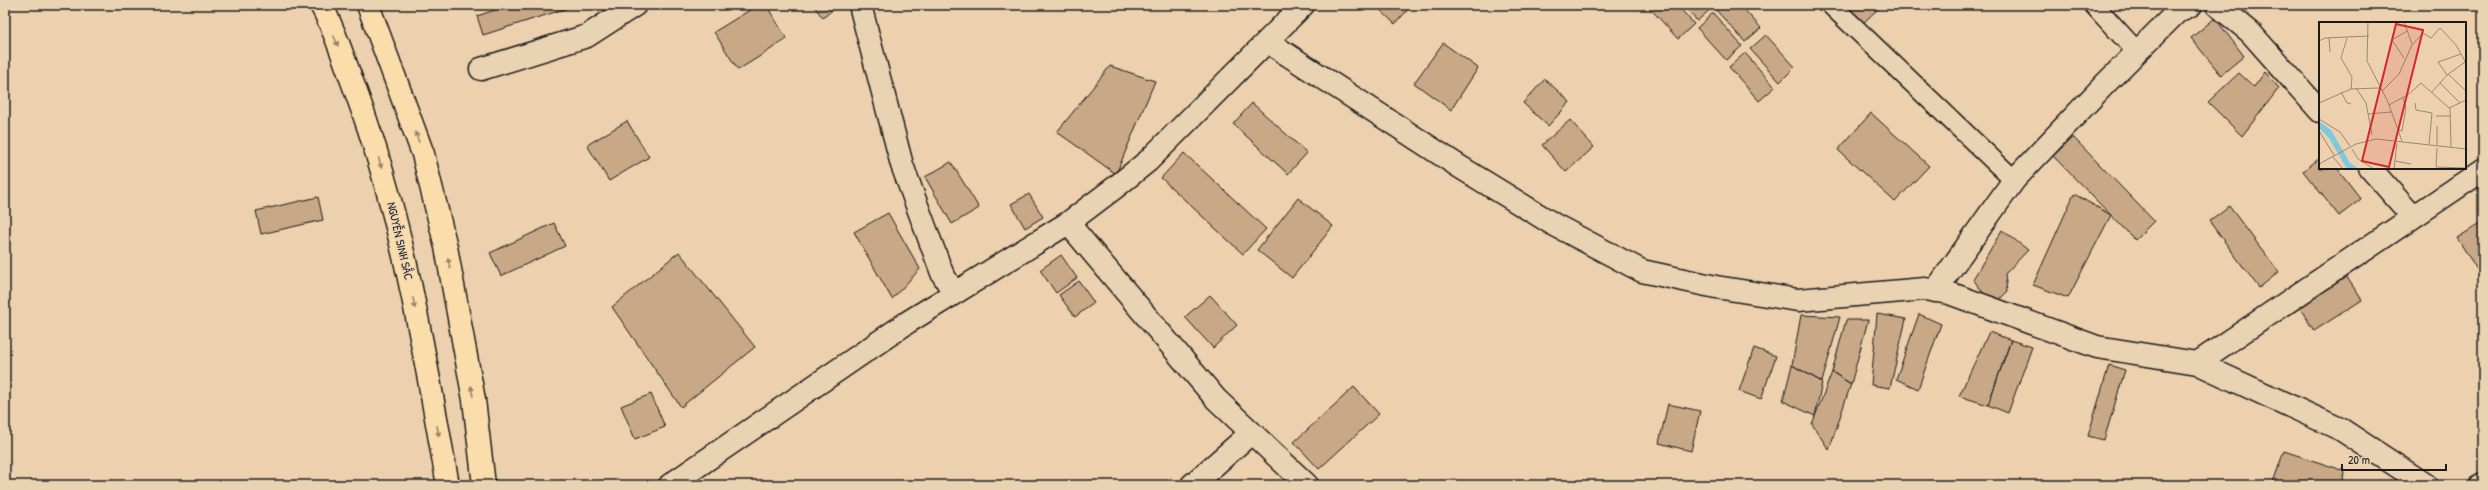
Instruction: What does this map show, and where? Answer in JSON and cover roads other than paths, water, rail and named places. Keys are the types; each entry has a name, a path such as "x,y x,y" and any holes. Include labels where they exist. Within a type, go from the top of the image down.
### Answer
{"highway":[{"name":"NGUYỄN SINH SẮC","path":"321,5 376,145 398,227 416,310 448,485"},
{"path":"368,5 423,154 446,247 474,400 484,485"}],"street":[{"path":"481,69 587,36 636,5"},
{"path":"860,5 902,165 942,273 954,293"},
{"path":"670,485 908,322 1068,223 1148,161 1268,42 1303,5"},
{"path":"1935,291 2014,180 2178,11 2191,5"},
{"path":"2217,5 2250,32 2319,110"},
{"path":"1268,42 1466,171 1553,224 1642,271 1716,287 1798,300 1883,291 1925,289 1949,293 2097,347 2197,363 2342,430 2426,485"},
{"path":"2371,169 2413,217"},
{"path":"2197,363 2483,170"},
{"path":"1068,223 1216,399 1307,485"},
{"path":"1192,485 1251,433"}],"lane":[{"path":"1831,5 2014,180"},
{"path":"2094,5 2137,52"}]}
